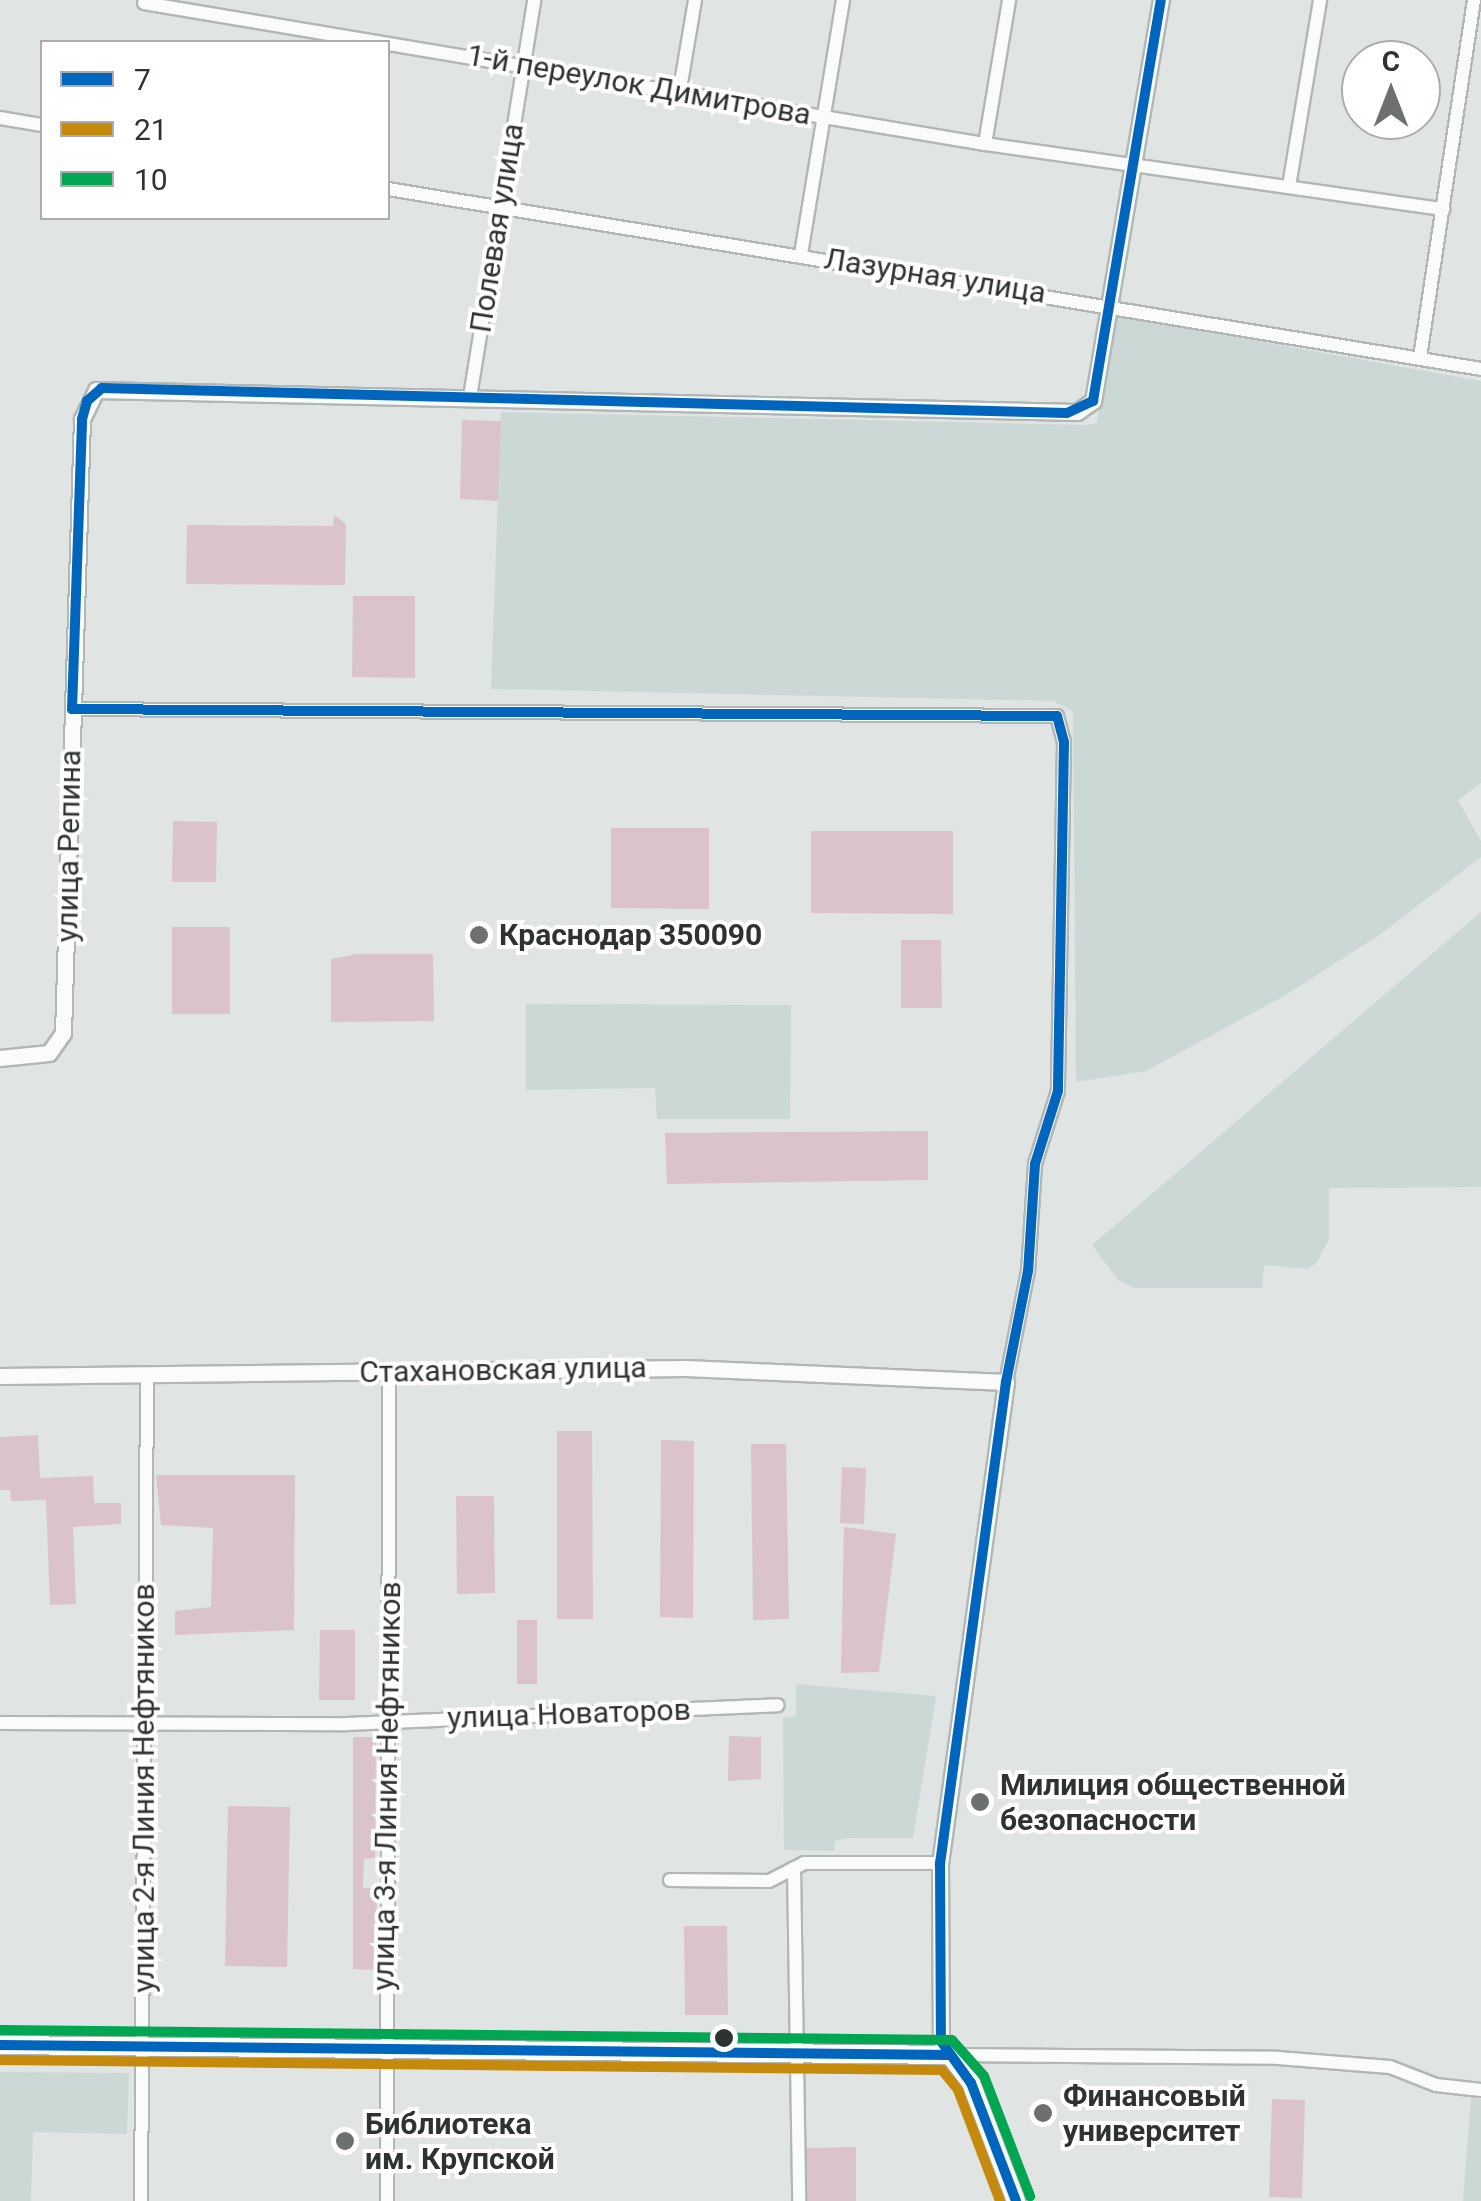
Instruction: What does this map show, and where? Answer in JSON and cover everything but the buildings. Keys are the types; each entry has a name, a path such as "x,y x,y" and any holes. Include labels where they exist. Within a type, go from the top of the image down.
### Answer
{"main road":[{"path":"0,2045 950,2055 971,2083 1016,2201"}],"street":[{"name":"Полевая улица","path":"470,397 534,0"},
{"path":"680,89 695,0"},
{"path":"802,254 843,0"},
{"path":"985,144 1009,0"},
{"path":"1111,306 1161,0"},
{"path":"1289,186 1320,0"},
{"path":"1420,357 1474,0"},
{"name":"1-й переулок Димитрова","path":"144,3 208,6 985,144 1443,209"},
{"path":"0,118 40,125"},
{"name":"Лазурная улица","path":"390,189 802,254 1481,369"},
{"name":"улица Репина","path":"0,1058 49,1053 63,1032 82,419 96,390 1066,414 1093,401 1111,306"},
{"path":"72,709 1057,716 1064,742 1058,1092 1035,1164 1028,1271 1006,1382 940,1864 941,2041 950,2055 1278,2058 1390,2067 1436,2085 1481,2090"},
{"name":"Стахановская улица","path":"0,1376 685,1368 1006,1382"},
{"name":"улица 3-я Линия Нефтяников","path":"388,1372 388,2201"},
{"name":"улица 2-я Линия Нефтяников","path":"141,2201 147,1374"},
{"name":"улица Новаторов","path":"0,1723 388,1723 778,1705"},
{"path":"670,1880 769,1881 794,1868 940,1864"},
{"path":"794,1868 798,2201"}],"shaded area":[{"path":"1112,315 1481,381 1481,783 1458,800 1481,841 1481,857 1382,933 1286,995 1146,1071 1076,1082 1073,711 1053,701 491,689 501,412 1087,425 1097,423"},
{"path":"462,420 501,421 498,501 460,499"},
{"path":"334,515 346,524 345,585 186,584 187,525 333,526"},
{"path":"353,596 415,596 415,678 352,677"},
{"path":"173,821 217,822 216,882 172,882"},
{"path":"611,828 709,828 709,909 611,908"},
{"path":"811,831 953,831 953,914 811,913"},
{"path":"1481,912 1481,1187 1329,1188 1329,1239 1317,1262 1308,1269 1264,1265 1262,1288 1134,1288 1118,1280 1092,1245"},
{"path":"172,927 230,927 230,1014 172,1014"},
{"path":"901,940 941,940 942,1008 901,1008"},
{"path":"357,954 433,954 434,1021 331,1022 331,959"},
{"path":"526,1004 791,1005 790,1119 657,1119 655,1088 526,1090"},
{"path":"928,1131 928,1180 667,1184 665,1133"},
{"path":"557,1431 592,1431 593,1619 557,1619"},
{"path":"38,1435 40,1478 93,1476 94,1503 121,1503 121,1524 73,1527 76,1604 50,1605 46,1500 11,1501 10,1490 0,1490 0,1437"},
{"path":"661,1440 694,1441 693,1618 660,1617"},
{"path":"751,1444 786,1444 789,1619 753,1620"},
{"path":"842,1467 866,1468 864,1524 840,1523"},
{"path":"156,1475 295,1475 294,1630 175,1635 175,1611 211,1607 213,1528 161,1525"},
{"path":"456,1496 494,1496 495,1593 457,1594"},
{"path":"844,1527 896,1534 879,1672 841,1673"},
{"path":"517,1620 537,1620 537,1684 517,1684"},
{"path":"320,1630 355,1630 355,1700 319,1700"},
{"path":"796,1684 936,1696 913,1838 849,1838 835,1841 834,1851 784,1850 783,1718 796,1716"},
{"path":"729,1736 761,1737 761,1779 728,1781"},
{"path":"353,1737 376,1737 375,1858 364,1859 363,1888 377,1888 376,1970 353,1969"},
{"path":"228,1806 290,1807 287,1967 225,1966"},
{"path":"684,1926 727,1926 728,2015 685,2015"},
{"path":"0,2072 129,2073 127,2134 33,2132 31,2201 0,2201"},
{"path":"1471,2098 1481,2099 1481,2201 1463,2201"},
{"path":"1272,2099 1305,2100 1302,2198 1269,2197"},
{"path":"856,2147 856,2201 807,2201 806,2148"}],"transit line":[{"name":"7","path":"1093,401 1161,0"},
{"name":"7","path":"72,709 82,419 87,401 102,388 1067,413 1093,401"},
{"name":"7","path":"72,709 1057,716 1064,742 1058,1091 1035,1164 1028,1271 1006,1382 940,1863 941,2041 971,2083 1016,2201"},
{"name":"10","path":"0,2030 952,2040 984,2076 1030,2196"},
{"name":"7","path":"0,2045 950,2055"},
{"name":"21","path":"0,2060 942,2070 958,2090 1000,2201"}],"place":[{"name":"Краснодар 350090","path":"479,935"},
{"name":"Милиция общественной безопасности","path":"980,1802"},
{"name":"Финансовый университет","path":"1043,2113"},
{"name":"Библиотека им. Крупской","path":"345,2141"}]}
